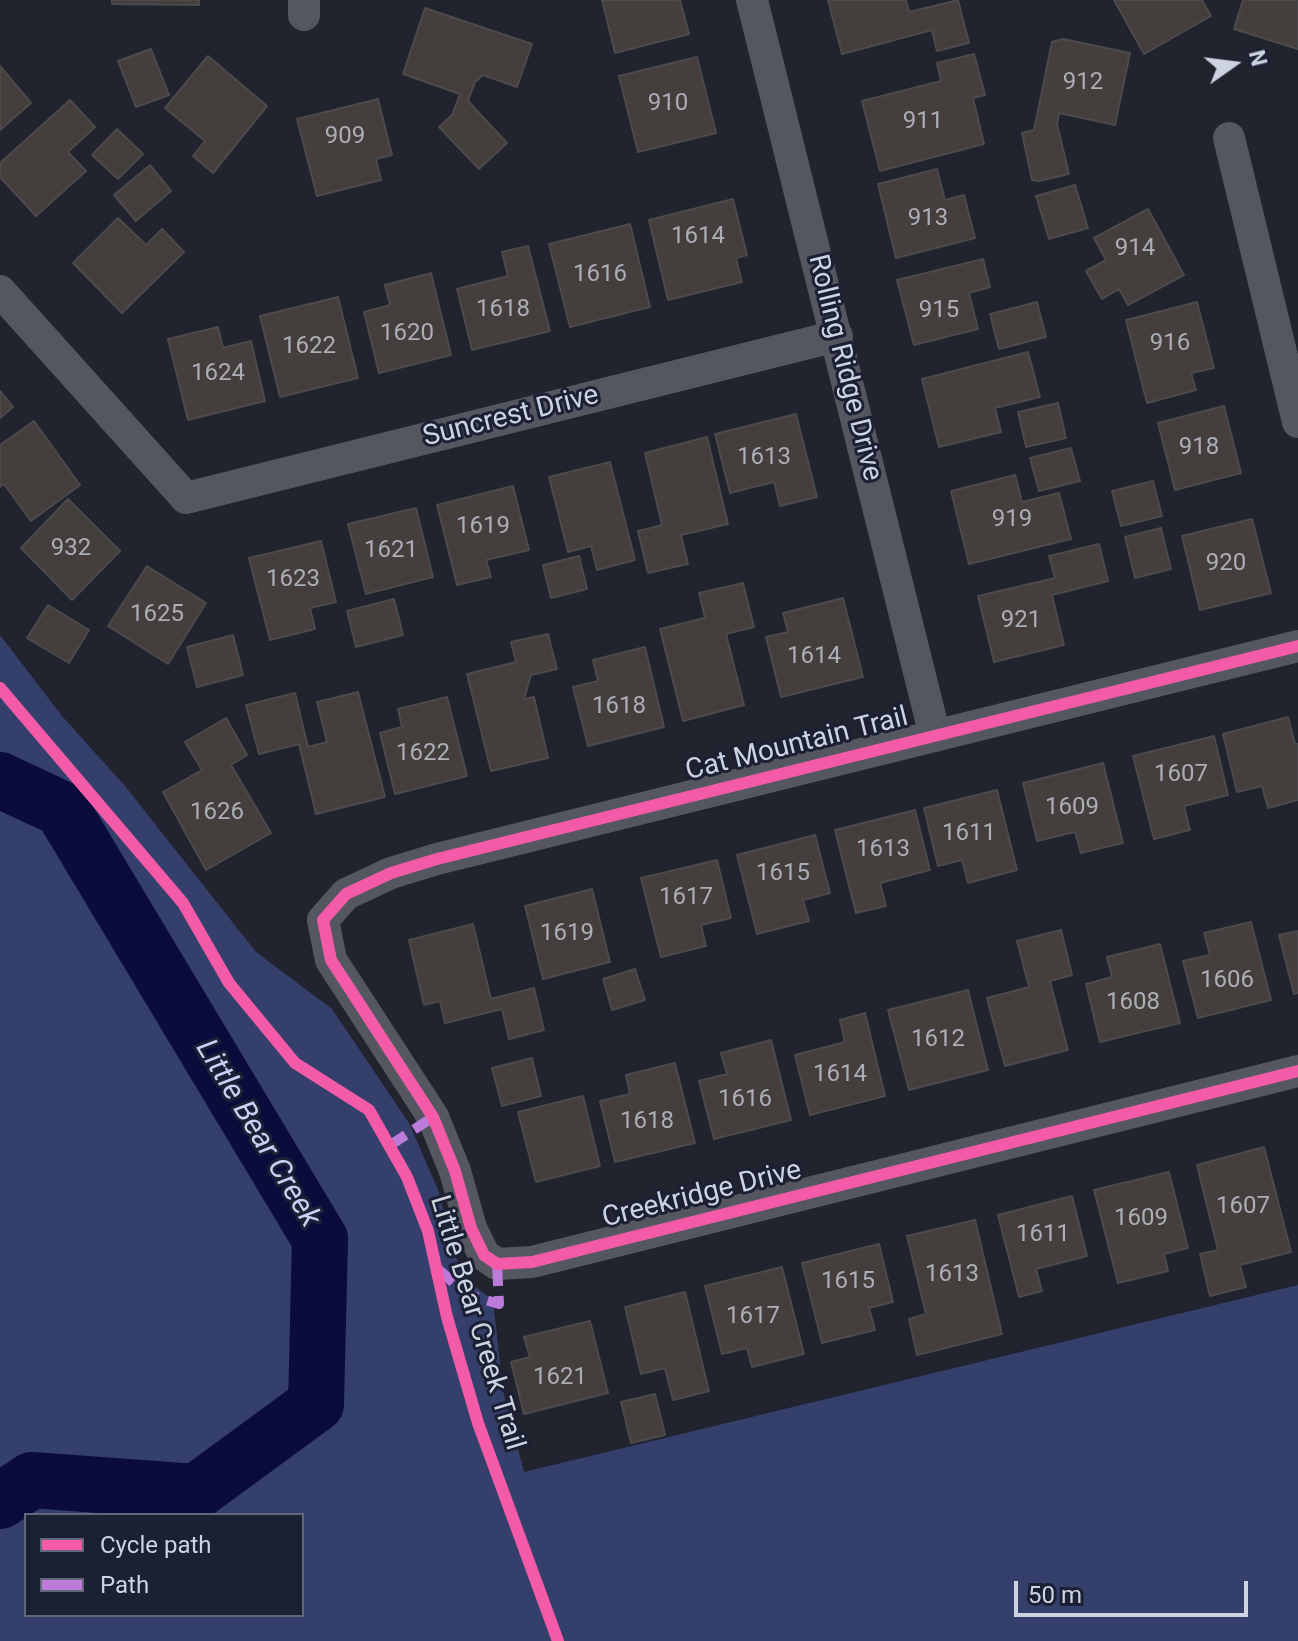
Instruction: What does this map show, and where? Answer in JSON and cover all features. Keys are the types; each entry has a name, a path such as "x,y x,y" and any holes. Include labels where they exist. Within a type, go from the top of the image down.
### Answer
{"street":[{"name":"Rolling Ridge Drive","path":"752,0 935,736"},
{"path":"1229,138 1298,422"},
{"name":"Suncrest Drive","path":"0,291 186,498 837,336"},
{"name":"Cat Mountain Trail","path":"323,920 346,894 414,866 1298,646"},
{"name":"Creekridge Drive","path":"323,920 331,960 433,1117 455,1171 471,1228 484,1255 497,1264 532,1262 1298,1071"}],"shaded area":[{"path":"0,635 62,716 125,786 256,952 332,1009 409,1123 439,1192 453,1253 473,1285 493,1300 503,1391 524,1472 1298,1285 1298,1641 0,1641"}],"building":[{"path":"112,0 199,0 199,5 112,4"},
{"path":"602,0 680,0 689,34 615,53"},
{"path":"828,0 906,0 909,12 958,0 969,43 937,51 932,30 842,54"},
{"path":"1114,0 1202,0 1211,16 1144,54"},
{"path":"1243,0 1298,0 1298,49 1234,29"},
{"path":"425,8 532,44 517,87 483,75 475,82 468,101 507,143 479,169 439,127 452,115 460,94 403,74"},
{"path":"1063,39 1130,53 1115,125 1059,113 1057,124 1069,174 1032,180 1022,133 1034,130 1052,42"},
{"path":"151,49 169,95 136,107 118,61"},
{"path":"974,54 985,95 973,98 984,144 880,171 862,101 941,81 937,63"},
{"path":"208,56 267,106 213,173 193,156 205,141 165,108"},
{"path":"697,57 716,133 638,152 619,76"},
{"path":"0,66 31,103 0,130"},
{"path":"378,99 392,155 376,159 381,180 317,196 297,119"},
{"path":"70,100 95,127 68,152 86,171 36,216 0,177 0,163"},
{"path":"117,129 143,154 118,179 92,155"},
{"path":"150,165 171,191 136,221 114,195"},
{"path":"937,169 945,200 964,195 975,238 896,258 878,184"},
{"path":"1075,185 1088,228 1049,239 1036,196"},
{"path":"733,199 747,255 736,258 742,282 668,300 649,220"},
{"path":"1148,209 1184,275 1128,305 1119,289 1102,299 1086,271 1106,260 1094,238"},
{"path":"118,218 146,245 162,229 184,252 122,313 73,263"},
{"path":"630,224 650,307 570,327 549,244"},
{"path":"528,246 550,331 472,350 457,289 508,276 502,252"},
{"path":"983,259 990,287 969,293 978,329 914,345 897,280"},
{"path":"431,273 451,355 379,373 364,312 390,305 385,285"},
{"path":"338,297 358,378 280,397 260,316"},
{"path":"1037,302 1046,337 999,349 990,314"},
{"path":"1197,302 1214,368 1191,373 1196,390 1147,403 1126,320"},
{"path":"218,327 223,348 251,341 265,401 188,420 168,339"},
{"path":"1028,352 1040,397 995,408 1001,432 939,447 922,379"},
{"path":"0,391 13,407 0,418"},
{"path":"1058,403 1066,438 1026,447 1018,412"},
{"path":"1224,406 1241,473 1175,490 1158,423"},
{"path":"796,414 817,497 780,506 774,482 730,493 715,434"},
{"path":"34,421 80,485 31,521 4,484 0,487 0,445"},
{"path":"707,437 728,524 681,535 688,564 648,573 638,531 662,525 645,453"},
{"path":"1071,448 1080,481 1039,491 1030,458"},
{"path":"610,462 635,560 597,570 591,546 568,552 549,477"},
{"path":"1015,475 1022,502 1059,493 1071,539 969,564 951,491"},
{"path":"1153,481 1162,516 1121,526 1112,491"},
{"path":"513,486 529,550 486,560 491,577 457,585 437,505"},
{"path":"68,499 120,551 72,600 21,548"},
{"path":"416,508 433,577 366,594 348,524"},
{"path":"1252,519 1271,593 1200,610 1182,536"},
{"path":"1161,528 1171,569 1135,578 1125,537"},
{"path":"321,541 336,602 310,608 315,629 270,640 249,558"},
{"path":"1099,544 1108,581 1052,595 1064,645 994,662 978,596 1055,578 1049,556"},
{"path":"579,556 587,589 551,598 543,565"},
{"path":"147,566 206,603 168,664 108,626"},
{"path":"743,583 754,627 726,634 744,705 683,721 660,629 705,618 699,593"},
{"path":"843,598 863,677 781,697 766,637 788,632 783,613"},
{"path":"394,599 403,635 356,647 347,611"},
{"path":"48,605 89,630 69,663 27,638"},
{"path":"548,634 557,669 531,675 524,699 534,697 548,758 491,771 467,674 516,662 511,642"},
{"path":"233,635 243,675 197,687 187,647"},
{"path":"645,647 664,727 588,746 573,687 598,681 593,660"},
{"path":"358,692 385,797 316,814 299,744 259,754 246,705 295,693 308,747 327,742 317,702"},
{"path":"447,697 467,776 395,794 380,733 402,727 398,709"},
{"path":"1288,717 1295,744 1298,744 1298,800 1268,808 1262,786 1237,792 1223,734"},
{"path":"226,718 247,755 231,765 271,833 206,870 163,792 202,770 185,742"},
{"path":"1214,736 1228,795 1184,806 1190,830 1154,839 1133,756"},
{"path":"1103,763 1123,843 1081,853 1075,832 1037,841 1023,783"},
{"path":"997,790 1017,870 968,883 962,860 938,866 924,808"},
{"path":"915,810 930,870 880,883 886,906 856,913 835,830"},
{"path":"815,835 830,893 803,900 809,921 757,934 737,855"},
{"path":"717,860 731,918 701,925 706,946 661,957 641,878"},
{"path":"592,889 610,962 543,979 525,906"},
{"path":"1251,922 1271,1000 1198,1018 1183,961 1210,955 1204,933"},
{"path":"473,924 491,999 534,988 544,1030 509,1039 502,1009 445,1023 440,1001 424,1005 409,940"},
{"path":"1061,930 1072,975 1050,981 1068,1050 1005,1066 987,998 1029,987 1017,941"},
{"path":"1298,931 1298,993 1294,994 1279,935"},
{"path":"1160,944 1180,1023 1100,1042 1086,984 1112,977 1107,957"},
{"path":"635,969 645,1000 612,1010 603,979"},
{"path":"968,990 988,1070 909,1090 888,1010"},
{"path":"865,1013 885,1096 810,1115 795,1055 845,1042 840,1020"},
{"path":"771,1040 791,1120 714,1139 699,1081 727,1074 721,1053"},
{"path":"532,1058 541,1096 502,1106 492,1068"},
{"path":"675,1063 695,1143 615,1162 600,1101 630,1094 626,1075"},
{"path":"583,1096 600,1166 536,1182 518,1112"},
{"path":"1264,1147 1291,1252 1240,1265 1246,1287 1210,1296 1200,1254 1218,1250 1197,1165"},
{"path":"1169,1172 1188,1248 1164,1254 1168,1271 1118,1283 1094,1190"},
{"path":"1072,1196 1087,1256 1036,1269 1042,1291 1019,1297 998,1215"},
{"path":"975,1220 1002,1334 917,1355 909,1319 926,1314 907,1236"},
{"path":"879,1244 893,1302 869,1308 875,1330 822,1343 802,1263"},
{"path":"782,1267 804,1354 752,1367 747,1348 722,1354 705,1286"},
{"path":"685,1292 709,1391 673,1400 665,1368 641,1374 625,1307"},
{"path":"590,1321 608,1393 524,1414 511,1362 530,1357 524,1337"},
{"path":"655,1394 665,1435 631,1443 621,1402"}],"waterway":[{"name":"Little Bear Creek","path":"0,780 62,809 320,1239 316,1404 196,1492 32,1480 0,1501"}],"marked path":[{"path":"389,1146 433,1117"},
{"path":"438,1269 466,1294 499,1304 497,1264"}],"cycle path":[{"name":"Little Bear Creek Trail","path":"1298,646 437,859 391,873 346,894 323,920 331,960 433,1117 455,1171 471,1228 484,1255 497,1264 532,1262 1298,1071"},
{"name":"Little Bear Creek Trail","path":"0,688 183,903 229,983 295,1063 369,1110 407,1177 428,1231 447,1317 478,1423 558,1641"}]}
